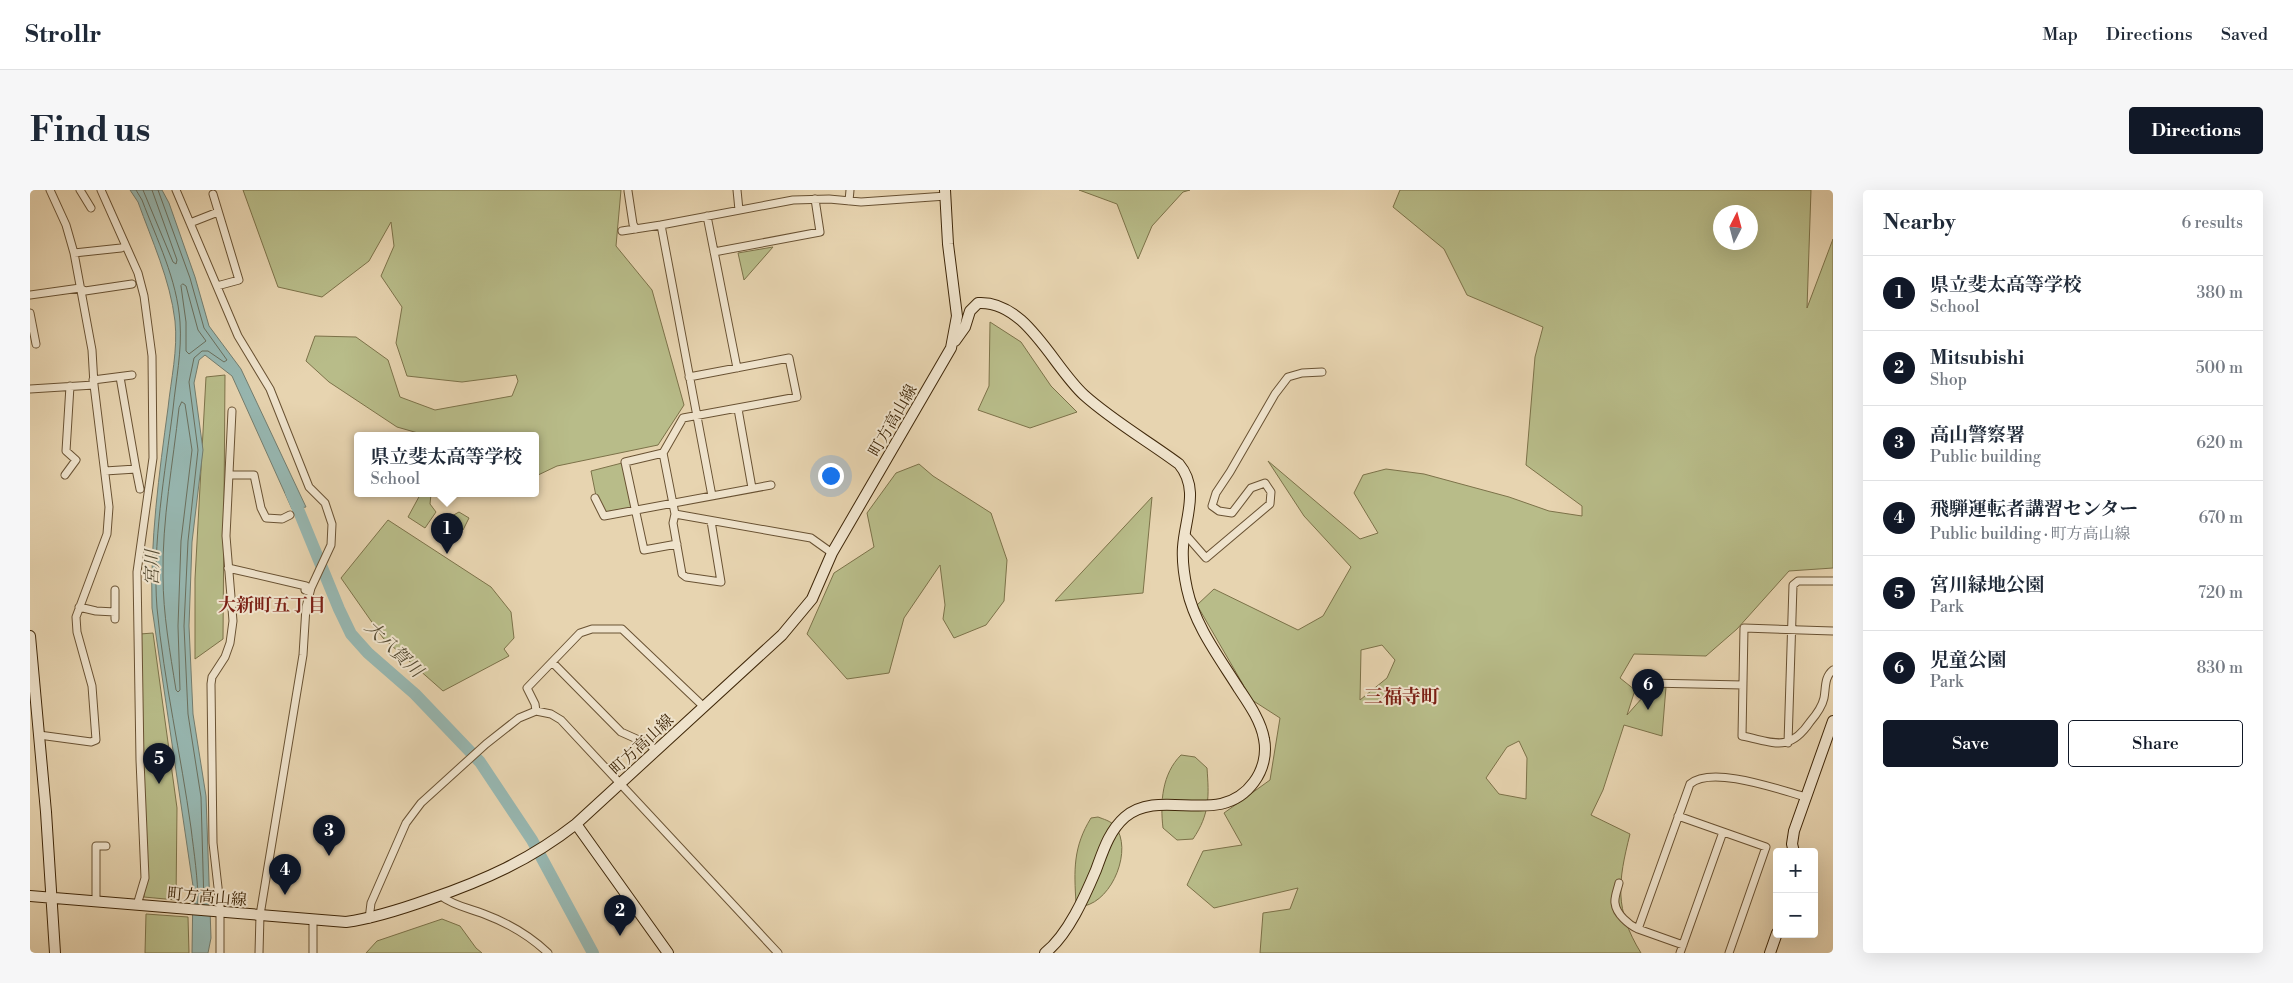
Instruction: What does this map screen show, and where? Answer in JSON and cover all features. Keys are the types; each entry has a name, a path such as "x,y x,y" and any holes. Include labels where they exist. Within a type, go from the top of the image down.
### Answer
{"main road":[{"name":"町方高山線","path":"30,896 346,922 369,919 480,882 521,862 554,842 782,635 812,599 832,553 951,348 956,316 948,244 945,193"},
{"path":"951,348 964,327 970,311 978,303 993,305 1019,319 1035,335 1084,394 1179,464 1184,470 1190,482 1191,494 1183,562 1191,604 1211,645 1259,723 1265,747 1262,766 1249,789 1230,801 1198,807 1144,807 1127,815 1110,836 1080,906 1058,940 1045,953"},
{"path":"30,636 55,953"},
{"path":"1793,848 1792,838 1833,721"},
{"path":"576,824 668,953"},
{"path":"1770,953 1775,938"}],"street":[{"path":"39,736 91,742 96,740 90,672 76,627 79,607 108,528 109,507 92,350 74,253 66,225 49,190"},
{"path":"80,190 91,208"},
{"path":"101,190 138,273 144,296 152,356 153,458 137,576 139,722 145,878 140,905"},
{"path":"176,190 243,346 275,400 309,487 325,503 330,514 333,531 330,549 311,590 306,606 303,656 260,915 259,953"},
{"path":"737,190 739,210"},
{"path":"850,190 850,201"},
{"path":"628,191 633,224 636,229"},
{"path":"622,232 792,200 815,199 870,202 945,193"},
{"path":"213,194 239,280 217,286"},
{"path":"714,252 820,232 815,199"},
{"path":"190,224 218,212"},
{"path":"707,216 737,368"},
{"path":"661,224 712,496"},
{"path":"74,253 121,248"},
{"path":"30,295 80,288 85,290 132,284"},
{"path":"30,313 36,344"},
{"path":"689,377 788,358 797,397 683,418 663,453 675,514 673,523 682,574 686,577 721,582 711,521"},
{"path":"1185,534 1206,558 1270,504 1271,492 1265,483 1251,488 1232,512 1219,511 1212,506 1216,493 1274,394 1288,377 1302,373 1322,372"},
{"path":"30,389 70,386 132,376"},
{"path":"120,377 140,489"},
{"path":"64,475 76,460 66,451 70,386"},
{"path":"738,409 752,488"},
{"path":"220,953 213,843 211,684 212,677 230,643 233,621 226,536 232,411"},
{"path":"663,453 625,462 644,550 677,544"},
{"path":"105,470 136,470"},
{"path":"229,475 254,475 260,508 266,518 282,518 290,515"},
{"path":"595,498 604,516 771,485"},
{"path":"675,514 810,538 832,553"},
{"path":"228,568 306,586 305,590 311,590"},
{"path":"1788,743 1793,585 1798,581 1833,581"},
{"path":"79,607 115,615 115,590"},
{"path":"1833,631 1744,628 1742,736 1788,743 1794,741 1819,710 1823,701 1828,674 1833,670"},
{"path":"536,711 535,704 527,688 580,633 592,629 622,629 704,707"},
{"path":"552,662 621,732 650,745 656,751"},
{"path":"1648,676 1649,683 1743,685"},
{"path":"369,919 371,903 409,817 421,803 510,723 536,711 550,714 561,720 778,953"},
{"path":"1638,929 1688,788 1698,778 1738,778 1806,798"},
{"path":"1678,816 1766,847 1729,953"},
{"path":"1680,953 1722,832"},
{"path":"96,902 96,846 106,846"},
{"path":"1619,883 1615,902 1623,918 1638,929 1683,945"},
{"path":"441,896 457,906 486,915 517,929 535,941 548,953"},
{"path":"313,920 313,953"}],"green space":[{"path":"243,190 621,190 616,246 652,290 684,405 658,445 557,466 539,475 539,432 414,432 397,427 329,382 306,361 315,336 356,337 388,360 400,397 435,410 512,396 518,381 516,375 462,382 407,376 396,343 402,307 381,276 394,246 391,222 369,261 322,297 278,287"},
{"path":"1079,190 1190,190 1183,192 1152,226 1138,259 1117,204"},
{"path":"1400,190 1811,190 1807,308 1833,239 1833,568 1789,571 1737,629 1706,656 1634,654 1620,678 1635,690 1627,715 1643,697 1645,687 1666,687 1662,736 1624,725 1603,790 1591,815 1630,834 1621,881 1622,909 1632,937 1641,953 1260,953 1263,913 1290,909 1298,888 1214,908 1187,885 1203,851 1242,845 1224,813 1270,780 1280,718 1252,700 1197,605 1214,589 1298,630 1323,616 1351,567 1304,516 1268,461 1360,539 1378,533 1354,493 1363,475 1386,469 1424,474 1509,497 1549,511 1582,516 1582,506 1526,465 1535,357 1543,327 1467,295 1444,249 1393,207","holes":["1382,645 1395,660 1387,678 1360,700 1361,650","1519,741 1527,758 1526,799 1499,794 1486,778 1507,747"]},
{"path":"773,247 744,280 738,253"},
{"path":"990,322 1021,342 1051,386 1077,412 1030,428 978,410 989,386"},
{"path":"225,375 223,639 195,659 195,579 206,377"},
{"path":"622,463 632,504 630,508 605,512 596,496 591,471"},
{"path":"919,464 933,476 991,513 1007,560 1004,601 986,625 954,638 943,619 945,605 940,565 904,618 889,673 847,679 807,634 834,573 874,547 867,513 896,473"},
{"path":"419,497 431,497 430,504 436,512 425,528 408,517"},
{"path":"1152,497 1143,593 1055,601"},
{"path":"459,512 469,518 463,530 459,527 451,540 434,533 434,526 441,515 450,517"},
{"path":"388,520 491,587 511,612 514,638 504,649 509,656 443,691 383,638 341,578"},
{"path":"153,633 177,808 176,900 144,897 140,634"},
{"path":"1181,755 1195,757 1207,768 1208,796 1203,821 1193,839 1177,840 1163,828 1162,798 1166,780"},
{"path":"1098,817 1109,821 1115,826 1120,836 1122,847 1121,860 1111,884 1104,894 1094,902 1084,906 1076,903 1076,859 1085,829 1091,818"},
{"path":"146,914 188,917 189,953 145,953"},
{"path":"442,919 460,926 482,953 366,953 377,941"}],"water":[{"name":"宮川","path":"130,190 162,190 169,203 195,277 209,326 241,369 306,507 292,509 232,376 205,355 199,360 194,383 203,450 192,542 189,626 193,714 206,796 211,938 208,953 192,953 193,886 152,608 152,558 158,483 175,354 175,321 173,305 160,260 138,202"}],"waterway":[{"name":"大八賀川","path":"291,492 351,634 368,653 415,694 480,762 532,840 593,953"}],"place":[{"name":"県立斐太高等学校","path":"447,554"},
{"name":"児童公園","path":"1648,710"},
{"name":"宮川緑地公園","path":"159,784"},
{"name":"高山警察署","path":"329,856"},
{"name":"飛騨運転者講習センター","path":"285,895"},
{"name":"Mitsubishi","path":"620,936"}],"district":[{"name":"大新町五丁目","path":"272,605"},
{"name":"三福寺町","path":"1402,696"}]}
